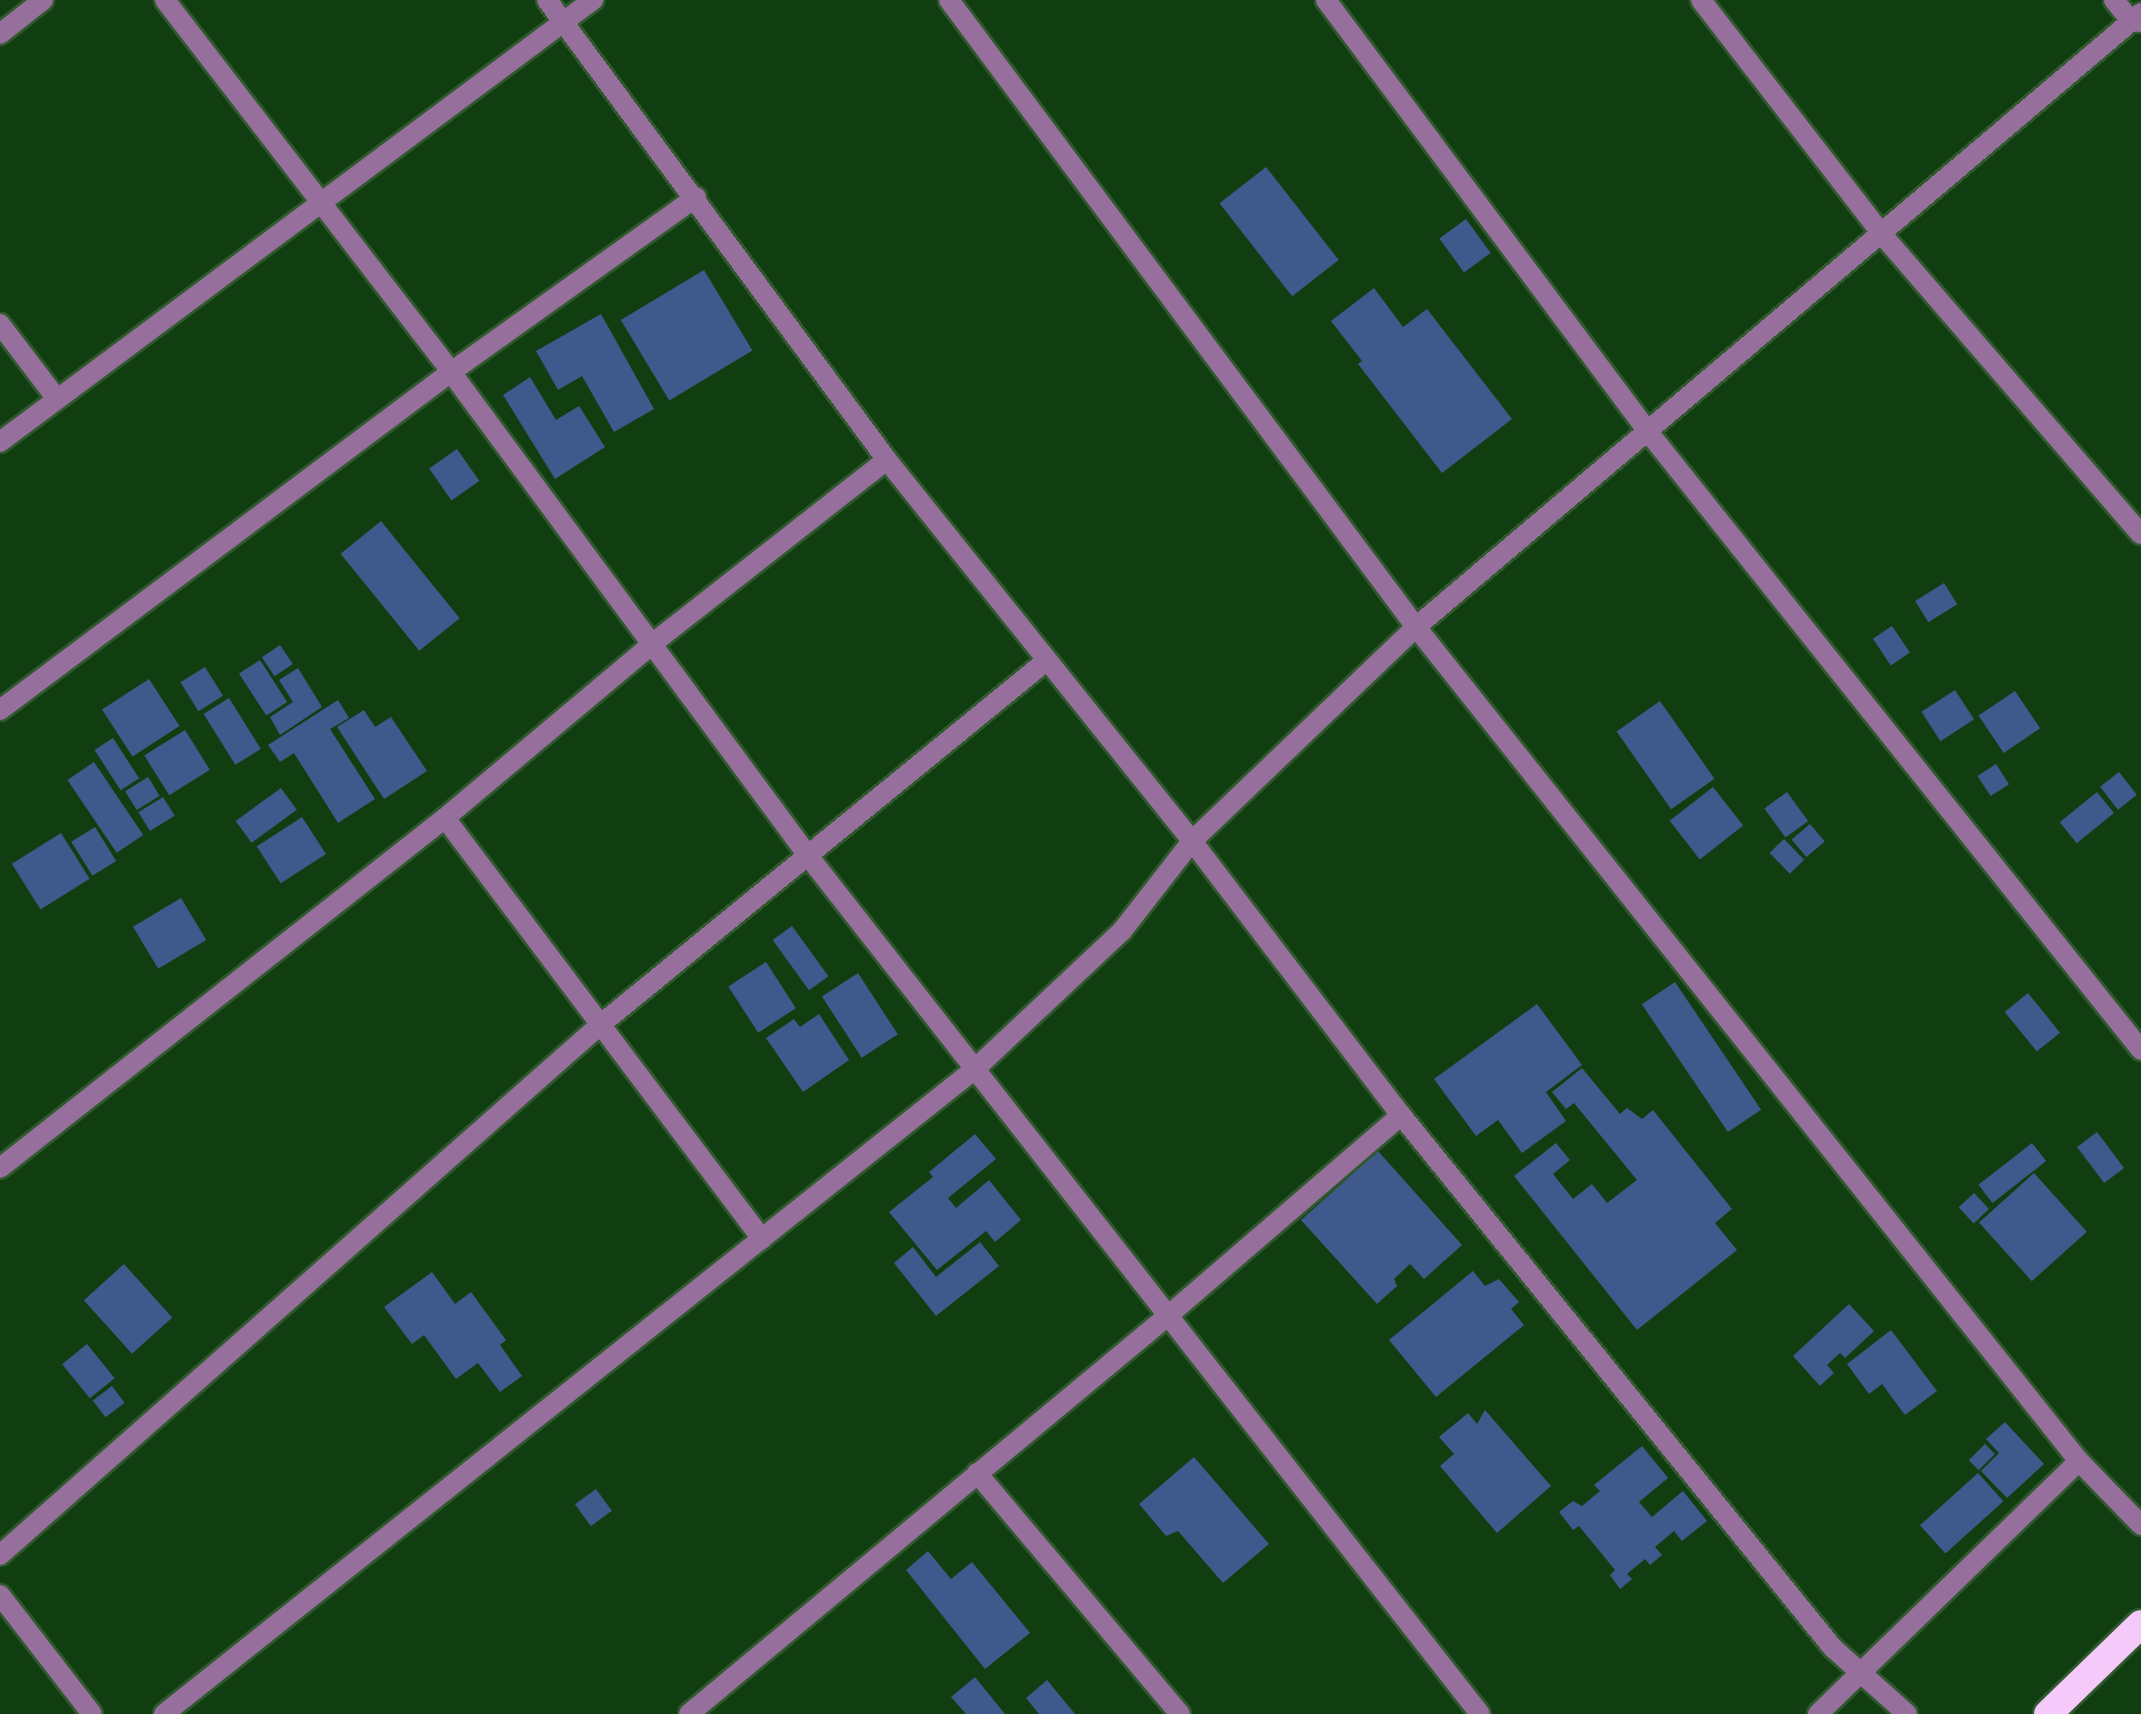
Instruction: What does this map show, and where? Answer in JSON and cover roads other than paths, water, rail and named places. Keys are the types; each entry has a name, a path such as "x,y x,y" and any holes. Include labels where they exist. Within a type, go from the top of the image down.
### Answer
{"highway":[{"path":"2048,1714 2141,1624"}],"street":[{"path":"0,34 43,0"},
{"path":"166,0 450,372 809,857 1480,1714"},
{"path":"546,0 696,196 887,460 1192,841 1401,1114 1858,1674 1907,1714"},
{"path":"0,442 593,0"},
{"path":"950,0 1416,627 2080,1461 2141,1526"},
{"path":"1326,0 1649,433 2141,1050"},
{"path":"1700,0 1880,232 2141,534"},
{"path":"164,1714 976,1068 1122,930 1192,841 1416,627 1649,433 1880,232 2138,19 2114,0"},
{"path":"0,710 450,372 696,196"},
{"path":"0,324 58,399"},
{"path":"0,1168 444,818 652,644 887,460"},
{"path":"0,1555 600,1025 1045,662"},
{"path":"444,818 762,1239"},
{"path":"690,1714 1170,1314 1401,1114"},
{"path":"1818,1714 2080,1461"},
{"path":"977,1474 1173,1711"},
{"path":"0,1595 92,1714"}]}
